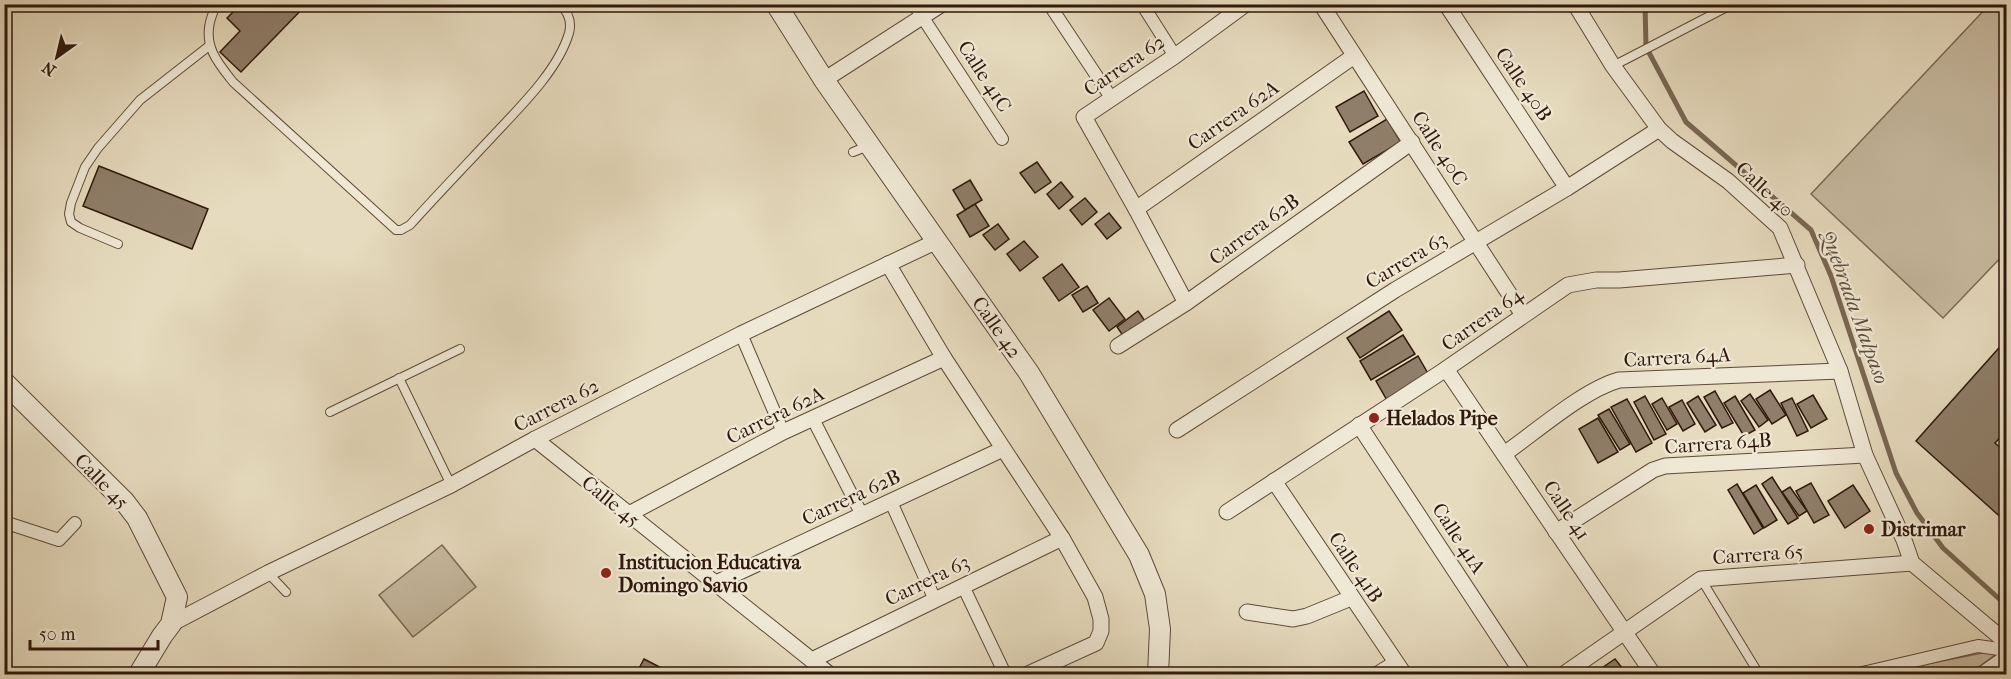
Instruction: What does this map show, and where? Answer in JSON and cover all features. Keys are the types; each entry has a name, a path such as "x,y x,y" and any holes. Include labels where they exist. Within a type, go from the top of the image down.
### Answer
{"street":[{"name":"Calle 42","path":"776,4 824,80 862,149 937,241 1029,373 1139,555 1155,594 1160,629 1158,675"},
{"path":"824,80 918,11 942,4"},
{"path":"1049,4 1112,99"},
{"path":"1142,4 1176,56"},
{"name":"Carrera 62","path":"1136,208 1084,117 1176,56 1246,4"},
{"name":"Calle 40C","path":"1322,4 1523,315"},
{"name":"Calle 40B","path":"1446,4 1567,188"},
{"name":"Calle 40","path":"1575,4 1620,62 1659,129 1728,181 1780,228 1840,371 1865,455 1904,540 1912,563"},
{"name":"Calle 41C","path":"918,11 1002,138"},
{"name":"Carrera 62A","path":"1136,208 1354,56"},
{"name":"Carrera 63","path":"1177,430 1395,290 1567,188 1659,129"},
{"name":"Carrera 62B","path":"1118,346 1186,303 1412,142"},
{"path":"1136,208 1186,303"},
{"name":"Carrera 62","path":"197,610 268,573 451,485 741,334 937,241"},
{"path":"888,264 944,358 1062,538 1095,597 1101,619 1101,631 1096,643 1028,675"},
{"name":"Carrera 64","path":"1227,512 1446,369 1568,285 1596,280 1797,265"},
{"path":"741,334 783,432"},
{"name":"Carrera 62A","path":"627,515 783,432 944,358"},
{"name":"Calle 41","path":"1446,369 1653,675"},
{"name":"Carrera 64A","path":"1504,454 1604,384 1619,380 1840,371"},
{"name":"Calle 45","path":"4,382 124,501 137,518 177,597"},
{"path":"813,418 862,515"},
{"name":"Calle 41A","path":"1359,425 1523,675"},
{"name":"Calle 45","path":"535,440 829,675"},
{"name":"Carrera 62B","path":"716,583 1003,449"},
{"name":"Carrera 64B","path":"1556,532 1653,470 1665,466 1865,455"},
{"name":"Calle 41B","path":"1274,481 1400,668"},
{"path":"891,502 935,600"},
{"path":"4,522 59,540 75,523"},
{"name":"Carrera 63","path":"812,660 1062,538"},
{"path":"1912,563 2007,642"},
{"name":"Carrera 65","path":"1564,675 1701,579 1912,563"},
{"path":"963,586 1005,675"},
{"path":"139,675 171,624 177,597 197,610 171,624"},
{"path":"1247,612 1293,619 1307,616 1351,598"},
{"path":"1858,675 1978,646 2007,650"},
{"path":"1983,675 2007,658"},
{"path":"1376,675 1400,668"}],"lane":[{"path":"218,4 214,9 209,28 209,46 215,59 232,82 396,230 410,225 537,88 569,33 570,21 566,10 560,4"},
{"path":"1620,62 1725,8"},
{"path":"118,244 71,222 69,214 71,203 85,167 98,148 140,100 209,46"},
{"path":"330,412 460,349"},
{"path":"399,378 451,485"},
{"path":"268,573 286,592"},
{"path":"1701,579 1759,675"}],"shaded area":[{"path":"1989,5 1992,5 2006,18 2006,252 1943,318 1811,194"},
{"path":"442,545 476,587 413,637 379,595"},
{"path":"2003,649 1969,674 1875,674"}],"building":[{"path":"241,4 261,6 262,4 307,4 241,72 220,52 240,31 227,18"},
{"path":"1364,91 1378,116 1350,132 1336,107"},
{"path":"1387,119 1401,142 1363,164 1349,142"},
{"path":"1037,162 1051,182 1035,193 1020,173"},
{"path":"99,166 208,209 192,249 83,206"},
{"path":"970,180 982,200 965,210 953,190"},
{"path":"1061,182 1073,197 1059,209 1047,194"},
{"path":"1085,198 1097,212 1082,225 1070,210"},
{"path":"975,204 989,226 970,237 957,215"},
{"path":"1109,213 1121,228 1107,239 1095,224"},
{"path":"998,224 1009,239 995,250 983,235"},
{"path":"1024,241 1038,257 1020,271 1007,254"},
{"path":"1062,264 1079,287 1059,301 1043,278"},
{"path":"1087,286 1098,303 1083,312 1072,295"},
{"path":"1109,298 1125,319 1109,331 1093,310"},
{"path":"1138,311 1147,324 1126,340 1117,327"},
{"path":"1389,311 1402,330 1360,358 1347,338"},
{"path":"1403,335 1415,354 1371,380 1360,361"},
{"path":"2006,340 2006,431 1995,443 2006,453 2006,522 1916,441"},
{"path":"1418,356 1430,377 1388,402 1376,381"},
{"path":"1770,390 1786,415 1772,424 1756,399"},
{"path":"1715,391 1733,423 1722,428 1704,397"},
{"path":"1750,394 1768,420 1759,427 1741,401"},
{"path":"1813,395 1827,419 1811,428 1797,404"},
{"path":"1645,396 1666,434 1654,440 1634,402"},
{"path":"1698,396 1716,425 1705,432 1687,403"},
{"path":"1735,396 1755,430 1744,436 1724,403"},
{"path":"1662,398 1677,424 1667,430 1652,404"},
{"path":"1792,398 1808,431 1797,436 1781,403"},
{"path":"1627,399 1652,443 1636,452 1611,407"},
{"path":"1682,400 1695,424 1683,431 1669,407"},
{"path":"1609,409 1630,444 1620,450 1598,415"},
{"path":"1598,418 1618,452 1598,463 1579,429"},
{"path":"1772,477 1798,518 1788,524 1762,484"},
{"path":"1811,483 1829,515 1814,523 1796,491"},
{"path":"1737,484 1763,528 1754,534 1728,490"},
{"path":"1756,485 1777,520 1764,528 1743,493"},
{"path":"1853,485 1870,511 1845,528 1828,501"},
{"path":"1790,487 1807,511 1799,516 1782,492"},
{"path":"644,659 673,674 636,674"},
{"path":"1615,659 1627,674 1602,674 1599,670"}],"waterway":[{"name":"Quebrada Malpaso","path":"1645,4 1646,47 1686,122 1811,230 1831,276 1896,473 1917,513 1943,548 2006,605"}],"place":[{"name":"Helados Pipe","path":"1374,418"},
{"name":"Distrimar","path":"1869,529"},
{"name":"Institucion Educativa Domingo Savio","path":"606,573"}]}
